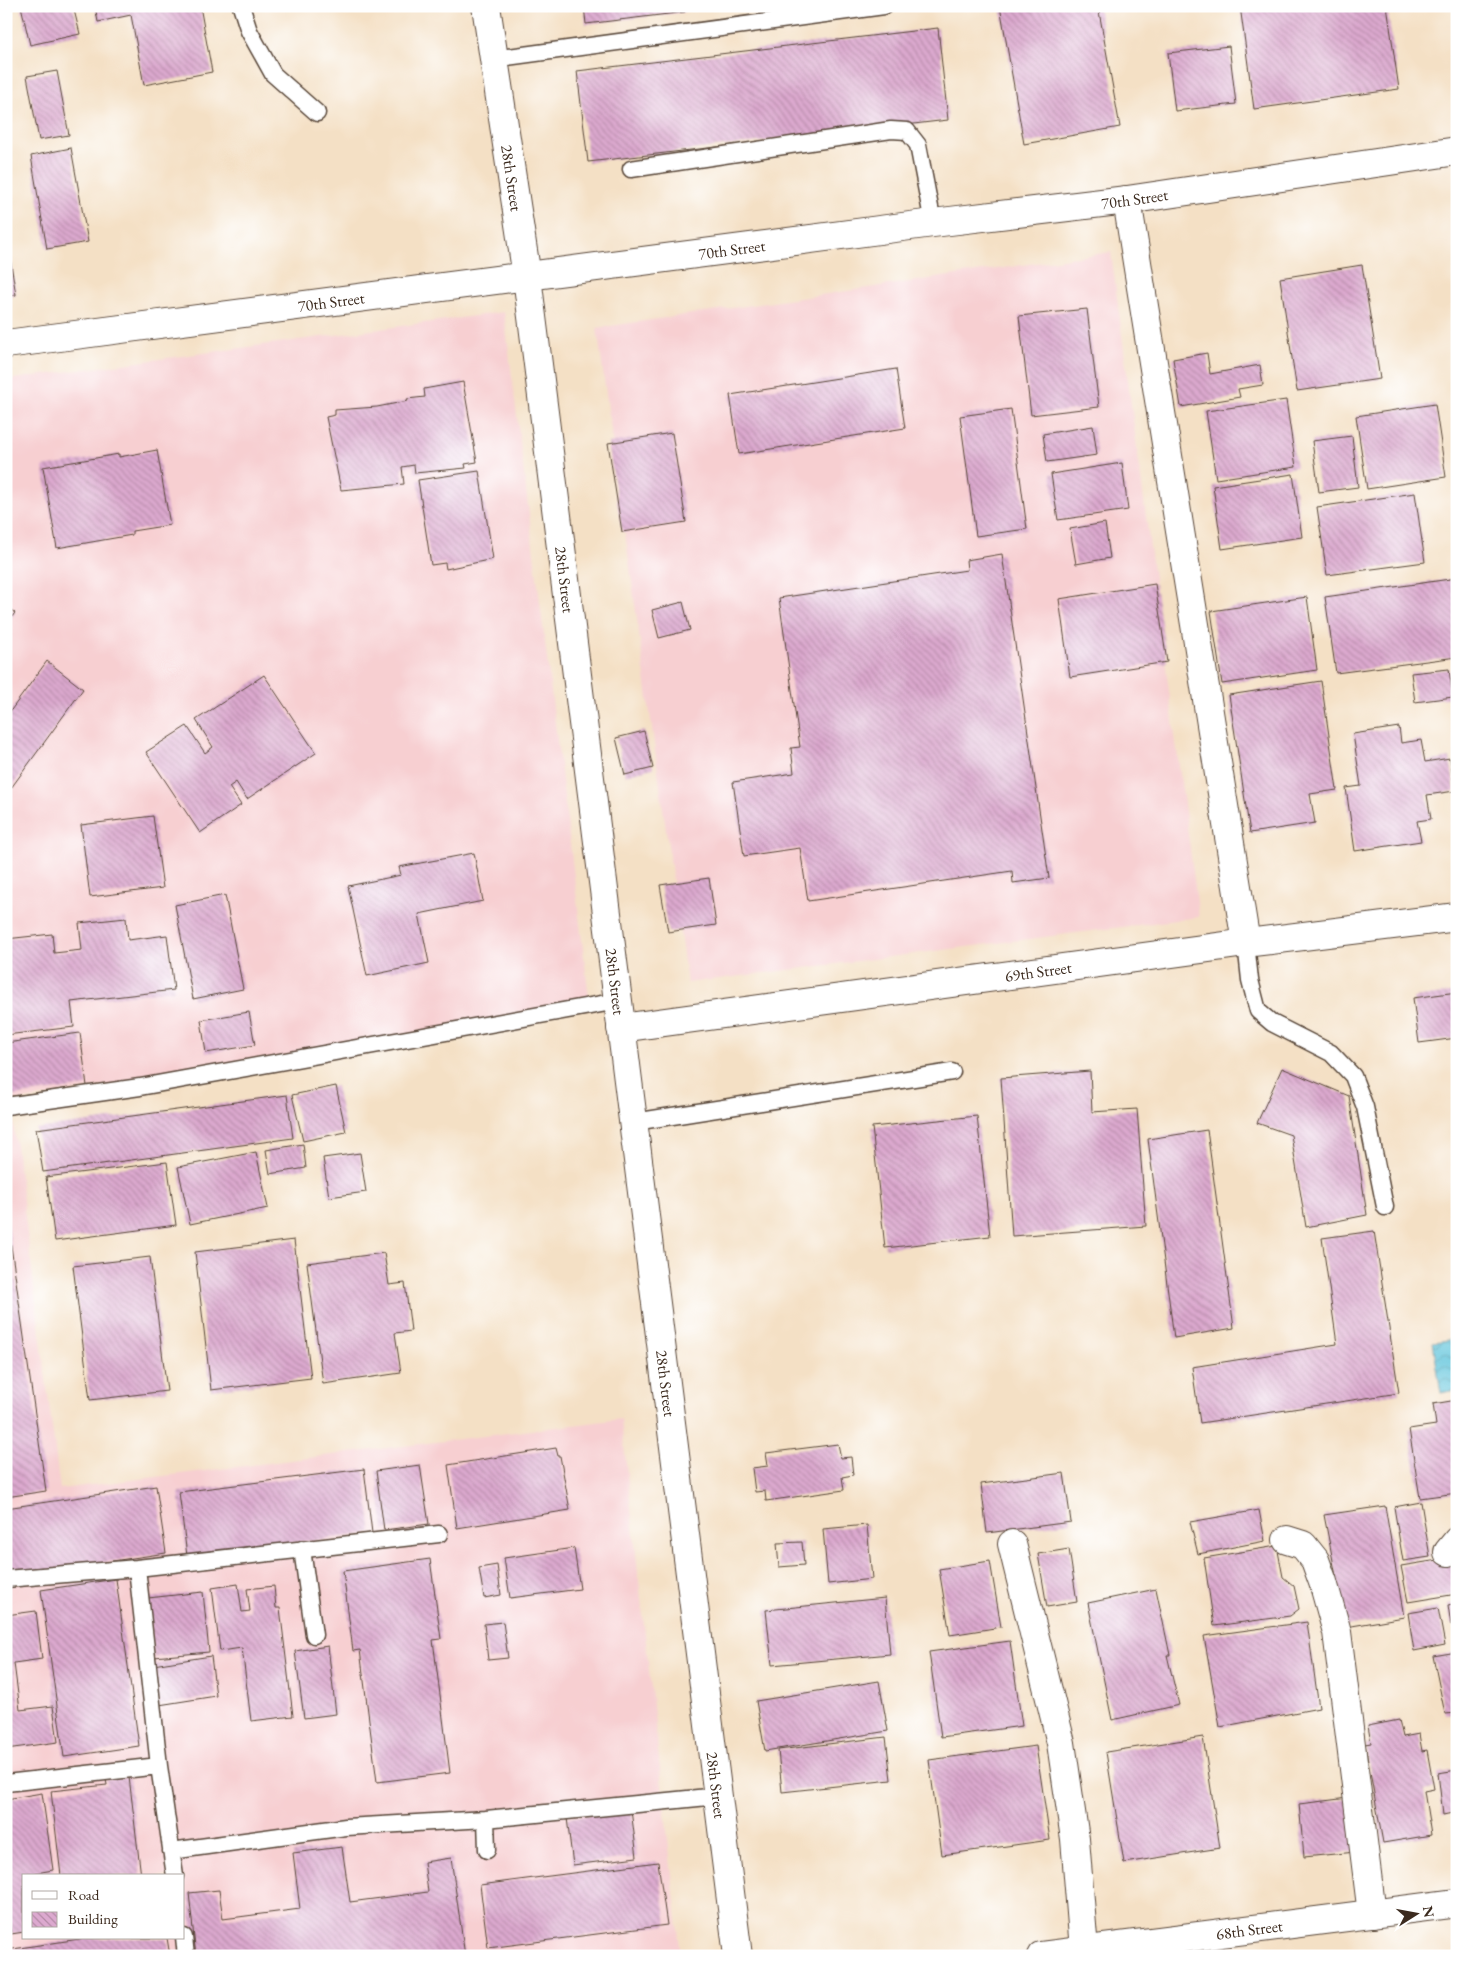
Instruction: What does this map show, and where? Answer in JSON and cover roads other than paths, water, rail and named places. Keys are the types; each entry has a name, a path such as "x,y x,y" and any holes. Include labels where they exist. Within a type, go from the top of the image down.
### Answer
{"street":[{"name":"28th Street","path":"486,6 527,277 738,1956"},
{"name":"70th Street","path":"6,344 933,223 1127,200 1457,151"},
{"path":"1127,200 1246,943"},
{"name":"69th Street","path":"621,1028 1246,943 1457,917"},
{"path":"1286,1540 1303,1546 1315,1560 1324,1582 1336,1632 1372,1914"},
{"path":"1012,1544 1061,1743 1076,1839 1084,1950"},
{"name":"68th Street","path":"1041,1956 1457,1903"}],"lane":[{"path":"241,6 249,32 274,74 317,113"},
{"path":"494,59 884,6"},
{"path":"631,169 891,130 908,131 918,145 933,223"},
{"path":"1246,943 1250,980 1258,1010 1272,1022 1330,1053 1352,1076 1365,1107 1385,1206"},
{"path":"6,1106 140,1087 618,1002"},
{"path":"634,1122 952,1072"},
{"path":"6,1579 137,1568 439,1534"},
{"path":"302,1549 314,1635"},
{"path":"137,1568 159,1766 175,1874"},
{"path":"6,1783 159,1766"},
{"path":"171,1852 346,1827 486,1819 718,1796"},
{"path":"486,1819 488,1850"},
{"path":"184,1940 186,1956"}],"water":[{"path":"1457,1339 1457,1390 1441,1393 1433,1342"}]}
